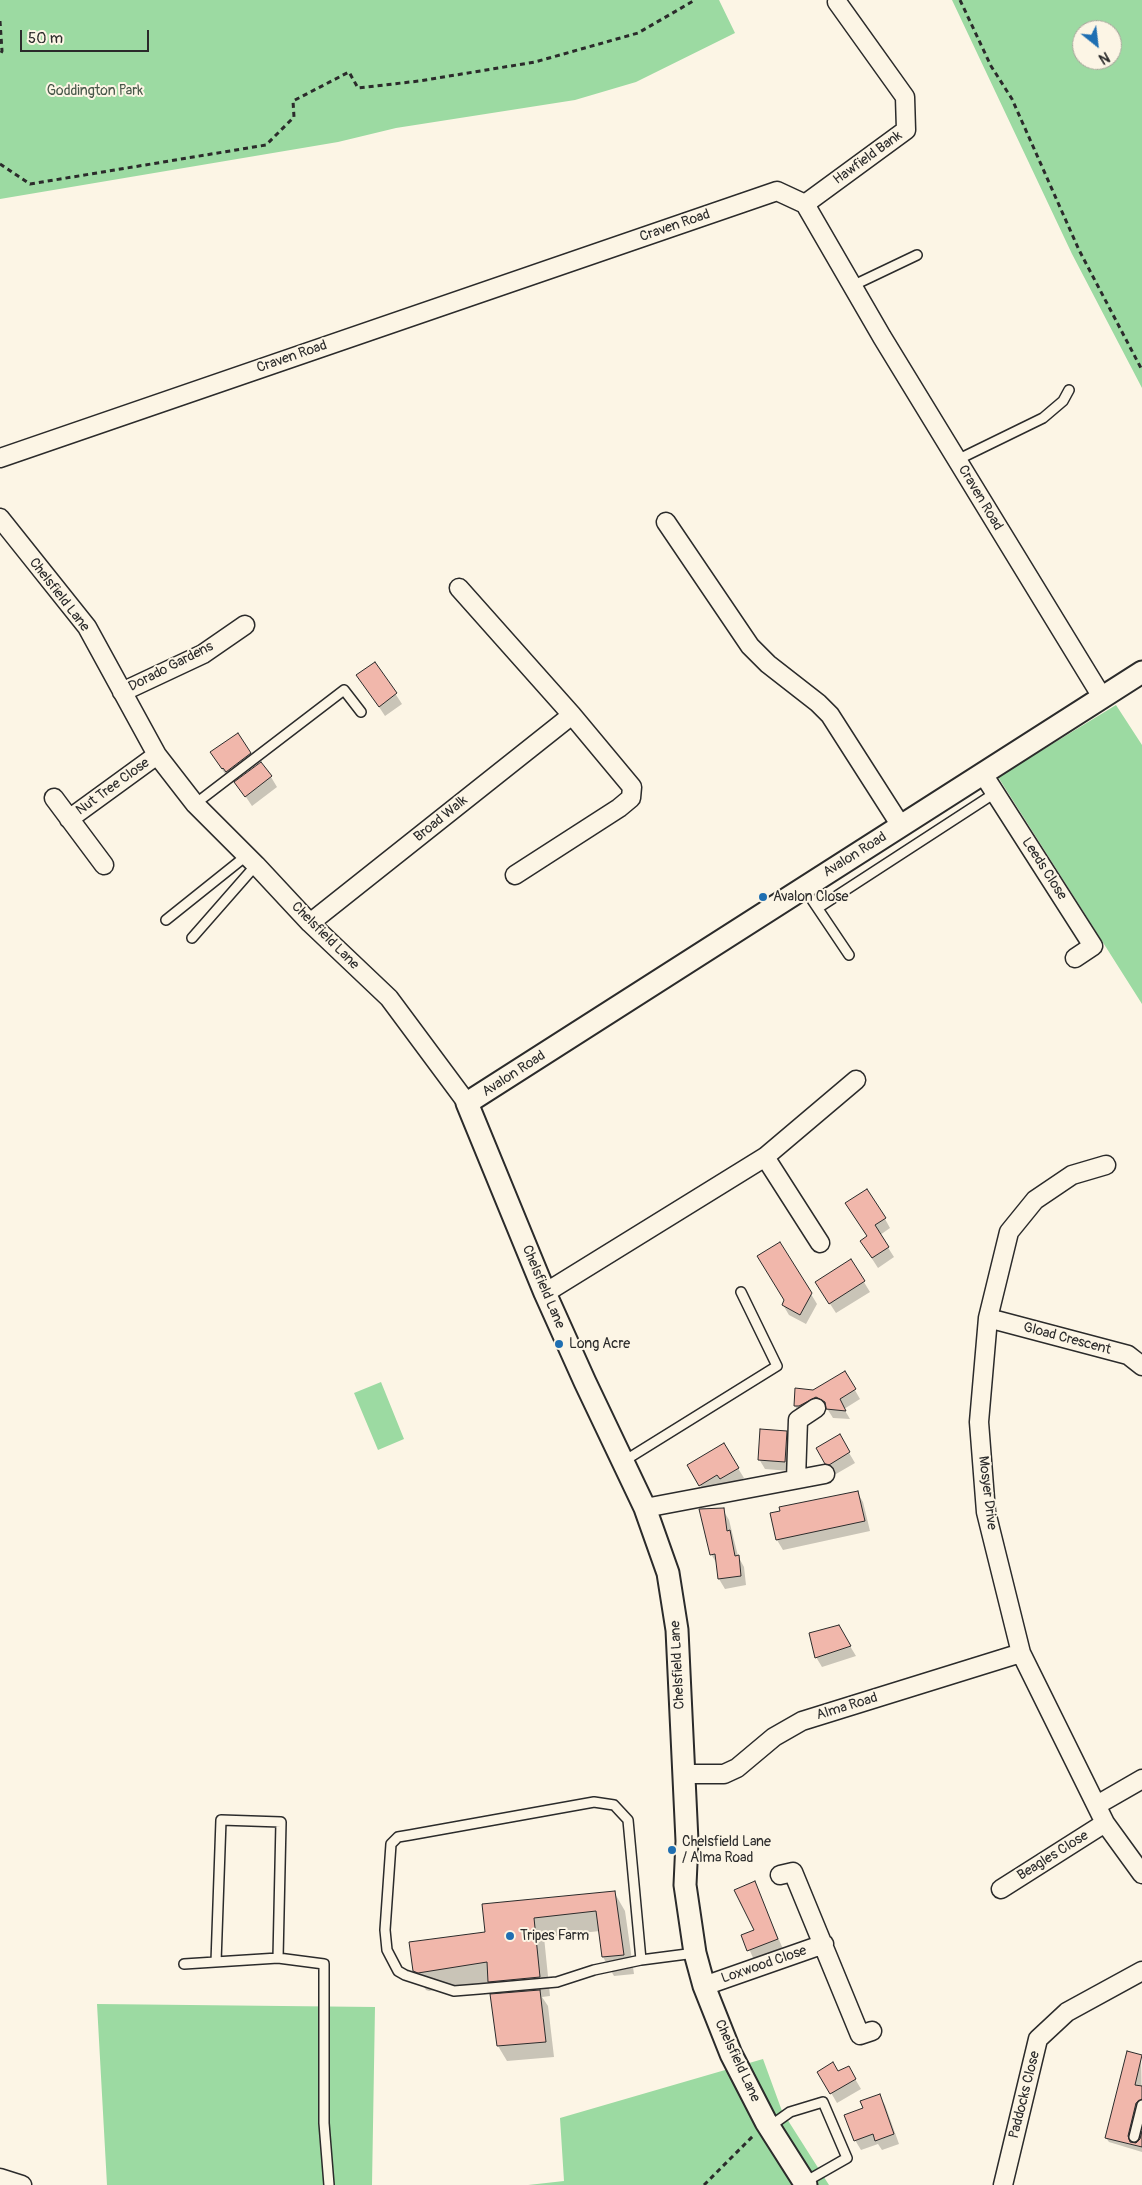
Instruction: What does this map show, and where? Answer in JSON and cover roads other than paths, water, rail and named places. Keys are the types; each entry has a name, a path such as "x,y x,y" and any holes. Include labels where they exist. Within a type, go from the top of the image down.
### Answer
{"street":[{"name":"Hawfield Bank","path":"805,204 906,130 906,97 837,2"},
{"name":"Craven Road","path":"0,458 777,192 805,204 852,286 1102,698"},
{"name":"Chelsfield Lane","path":"0,518 87,627 157,755 195,804 251,860 310,924 388,998 467,1104 545,1293 645,1508 668,1573 677,1630 687,1841 685,1885 695,1953 704,1986 732,2054 768,2125 805,2184"},
{"path":"666,522 750,646 768,664 818,703 830,715 901,826"},
{"path":"459,588 572,715 632,787 631,798 619,808 515,875"},
{"name":"Dorado Gardens","path":"122,692 202,654 245,625"},
{"name":"Avalon Road","path":"467,1104 1142,672"},
{"name":"Broad Walk","path":"310,924 572,715"},
{"name":"Nut Tree Close","path":"69,819 157,755"},
{"name":"Leeds Close","path":"983,774 1093,946 1075,958"},
{"name":"Nut Tree Close","path":"54,798 104,865"},
{"path":"545,1293 765,1157 856,1080"},
{"path":"765,1157 820,1243"},
{"name":"Mosyer Drive","path":"1106,1164 1072,1175 1043,1195 1036,1200 1009,1232 988,1318 979,1422 986,1512 1021,1653 1105,1823 1142,1874"},
{"name":"Gload Crescent","path":"988,1318 1128,1355 1142,1366"},
{"path":"796,1479 798,1420 816,1408"},
{"path":"645,1508 825,1474"},
{"name":"Alma Road","path":"683,1774 724,1774 737,1768 774,1737 802,1721 1021,1653"},
{"path":"1097,1805 1142,1779"},
{"name":"Beagles Close","path":"1001,1889 1105,1823"},
{"name":"Loxwood Close","path":"780,1875 793,1872 860,2035 872,2031"},
{"name":"Loxwood Close","path":"704,1986 824,1944"},
{"name":"Paddocks Close","path":"1003,2185 1038,2039 1067,2012 1142,1971"},
{"path":"0,2178 22,2185"}],"lane":[{"path":"852,286 917,255"},
{"path":"957,460 1043,418 1063,400 1069,390"},
{"path":"195,804 344,690 361,712"},
{"path":"818,908 995,793"},
{"path":"166,920 251,860"},
{"path":"192,938 251,860"},
{"path":"804,887 849,955"},
{"path":"623,1462 777,1366 741,1292"},
{"path":"641,1960 628,1820 614,1805 594,1802 398,1837 391,1844 385,1930 387,1950 398,1971 406,1975 454,1991 557,1982 594,1970 641,1960 695,1953"},
{"path":"216,1962 221,1820 282,1822 278,1958"},
{"path":"184,1964 278,1958 324,1964 324,2123 329,2185"},
{"path":"768,2125 790,2112 823,2102 847,2158 805,2184"},
{"path":"1134,2137 1142,2105"}],"place":[{"name":"Avalon Close","path":"763,897"},
{"name":"Long Acre","path":"559,1344"},
{"name":"Chelsfield Lane / Alma Road","path":"672,1850"},
{"name":"Tripes Farm","path":"510,1936"}],"park label":[{"name":"Goddington Park","path":"95,91"}]}
